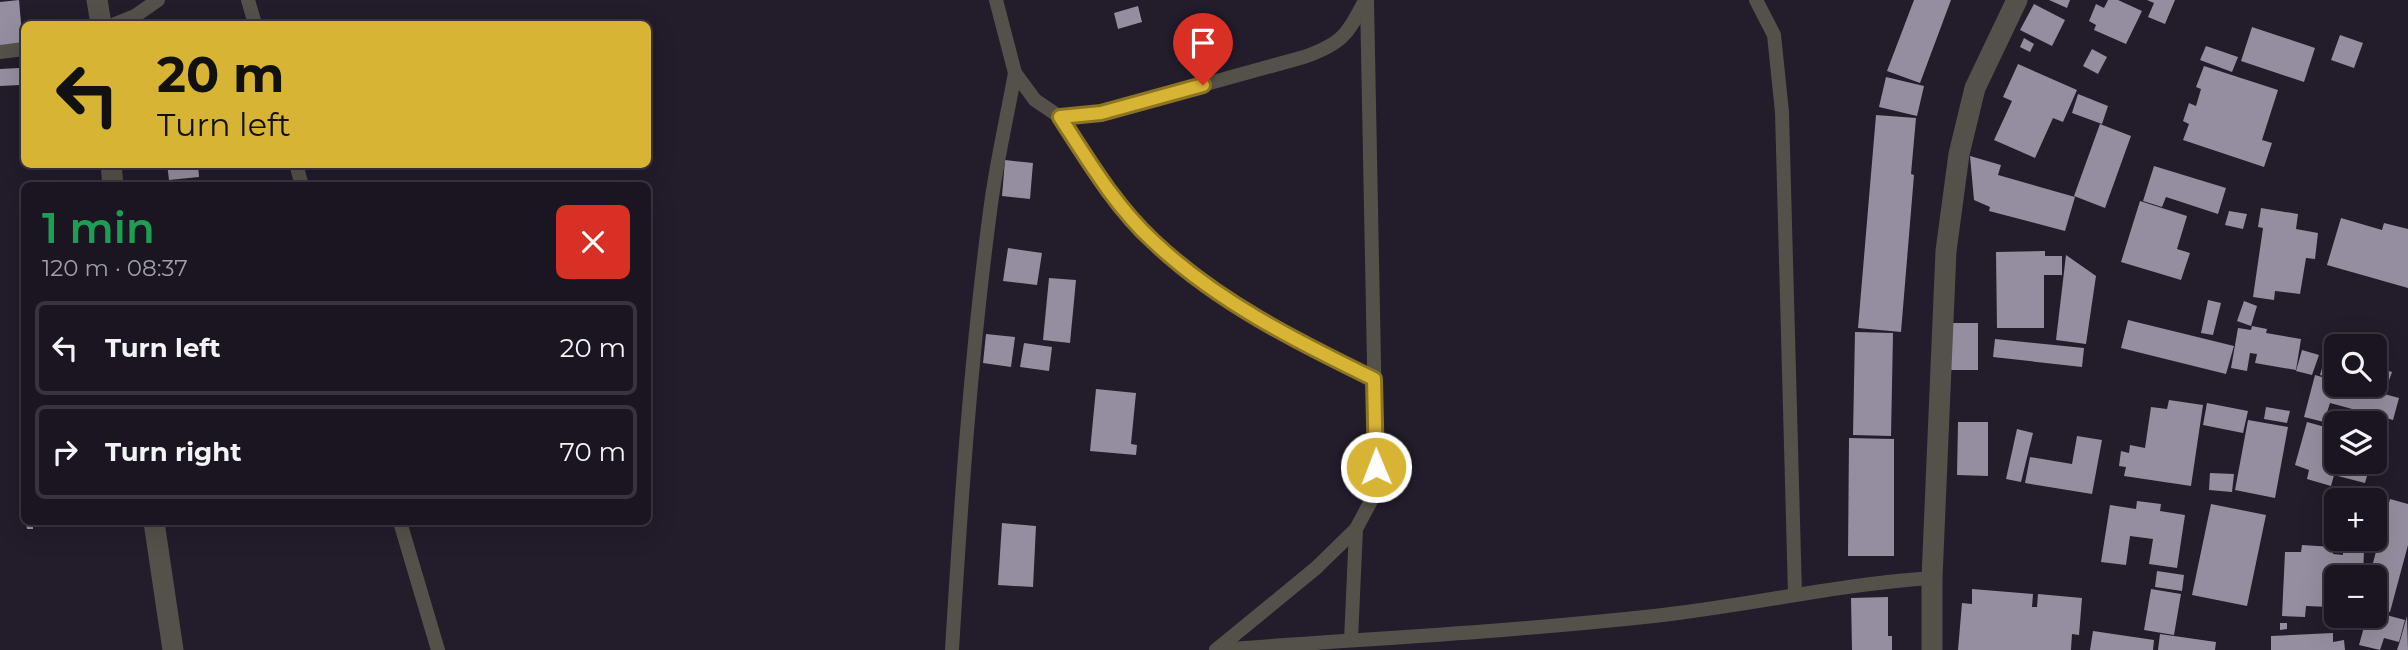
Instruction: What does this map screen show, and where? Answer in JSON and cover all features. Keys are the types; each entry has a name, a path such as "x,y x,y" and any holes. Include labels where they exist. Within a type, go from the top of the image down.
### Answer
{"street":[{"path":"97,0 100,21"},
{"path":"1932,650 1932,578 1946,251 1959,154 1975,88 2017,0"},
{"path":"153,525 173,650"}],"lane":[{"path":"123,21 158,0"},
{"path":"248,0 254,21"},
{"path":"996,0 1015,73 1035,100 1060,117 1105,186 1151,240 1196,278 1258,318 1374,379"},
{"path":"1060,117 1101,113 1330,48 1351,28 1366,0"},
{"path":"1216,650 1316,568 1356,529 1372,499 1376,467 1366,0"},
{"path":"1755,0 1774,35 1782,112 1795,594"},
{"path":"0,52 21,50"},
{"path":"952,650 961,491 976,324 992,201 1015,73"},
{"path":"401,525 438,650"},
{"path":"1351,640 1356,529"},
{"path":"1216,650 1656,616 1795,594 1932,578"}],"building":[{"path":"19,0 21,46 0,48 0,2"},
{"path":"1914,0 1951,0 1920,83 1887,71"},
{"path":"2049,0 2070,0 2067,8"},
{"path":"2108,0 2118,0 2142,11 2126,44 2094,30 2096,25 2089,21 2096,4 2104,8"},
{"path":"2147,0 2175,0 2165,24 2148,17 2154,3"},
{"path":"2034,4 2065,20 2052,46 2020,30"},
{"path":"1138,6 1142,22 1118,29 1114,13"},
{"path":"2252,27 2315,48 2304,82 2241,61"},
{"path":"2340,35 2363,43 2354,68 2331,60"},
{"path":"2024,38 2034,44 2030,52 2020,47"},
{"path":"2206,46 2238,57 2232,72 2200,60"},
{"path":"2092,49 2107,57 2098,74 2083,66"},
{"path":"2018,64 2077,90 2063,122 2053,118 2035,158 1994,140 2012,101 2003,97"},
{"path":"2204,66 2278,90 2262,140 2272,143 2264,167 2183,140 2189,124 2183,121 2189,103 2196,106 2201,89 2196,87"},
{"path":"19,68 20,85 0,86 0,69"},
{"path":"1886,77 1924,86 1917,116 1879,107"},
{"path":"2078,94 2108,106 2102,124 2072,113"},
{"path":"1876,115 1916,118 1901,332 1858,328"},
{"path":"2100,124 2131,136 2105,208 2074,196"},
{"path":"1970,156 2001,165 1998,175 2075,197 2065,231 1989,211 1990,207 1974,200"},
{"path":"1005,160 1033,163 1030,199 1002,196"},
{"path":"2154,166 2226,188 2218,214 2166,197 2162,207 2143,201"},
{"path":"168,168 198,168 199,177 169,180"},
{"path":"2140,201 2187,216 2177,249 2190,253 2181,280 2121,262"},
{"path":"2261,208 2298,214 2296,229 2318,233 2315,259 2306,258 2300,294 2275,291 2274,300 2253,297 2263,228 2258,227"},
{"path":"2229,211 2247,214 2243,229 2225,225"},
{"path":"2341,218 2382,230 2384,223 2408,229 2408,288 2327,265"},
{"path":"1008,248 1042,253 1037,285 1003,281"},
{"path":"2045,251 2045,256 2062,256 2062,275 2044,275 2044,328 1997,328 1996,252"},
{"path":"2066,255 2096,276 2086,344 2056,340"},
{"path":"1049,278 1076,280 1070,343 1043,340"},
{"path":"2208,300 2221,303 2213,335 2201,333"},
{"path":"2244,301 2257,306 2251,326 2237,321"},
{"path":"2128,320 2234,346 2226,374 2121,348"},
{"path":"1951,323 1978,323 1978,370 1951,370"},
{"path":"2252,326 2267,329 2266,333 2301,339 2296,370 2255,363 2257,354 2250,353 2247,371 2231,368 2238,328 2251,330"},
{"path":"1855,332 1893,333 1891,436 1853,435"},
{"path":"986,334 1015,337 1011,367 983,363"},
{"path":"1995,339 2084,348 2082,367 1993,357"},
{"path":"1024,343 1052,347 1049,371 1020,367"},
{"path":"2302,350 2319,355 2312,375 2296,371"},
{"path":"2387,370 2392,372 2387,386"},
{"path":"2315,375 2324,378 2324,397 2387,397 2387,395 2399,398 2393,420 2387,418 2387,411 2360,411 2330,403 2327,411 2324,411 2324,422 2304,417"},
{"path":"1096,389 1136,393 1131,444 1137,445 1136,455 1090,451"},
{"path":"2169,400 2203,405 2191,486 2124,476 2126,467 2119,466 2121,451 2129,453 2130,445 2145,448 2151,407 2167,409"},
{"path":"2207,403 2248,411 2243,433 2203,425"},
{"path":"2266,407 2290,411 2287,423 2264,419"},
{"path":"2248,420 2288,427 2275,498 2235,490"},
{"path":"1958,422 1988,422 1988,476 1957,475"},
{"path":"2307,422 2324,427 2324,474 2368,474 2365,483 2334,475 2331,486 2307,479 2309,470 2295,465"},
{"path":"2017,429 2033,433 2021,482 2006,479"},
{"path":"2077,436 2102,440 2092,494 2025,483 2030,457 2072,464"},
{"path":"1849,438 1894,439 1894,556 1848,556"},
{"path":"2210,473 2234,474 2232,492 2209,490"},
{"path":"2390,499 2408,504 2408,545 2390,612 2387,611 2387,565 2372,565 2376,551 2387,551 2387,510"},
{"path":"2137,501 2161,504 2160,511 2185,515 2177,568 2149,564 2153,539 2130,536 2126,565 2101,562 2110,505 2136,509"},
{"path":"2211,504 2266,515 2247,606 2192,595"},
{"path":"1002,523 1036,526 1033,587 998,585"},
{"path":"2302,545 2324,546 2324,551 2343,555 2343,551 2364,551 2363,565 2324,565 2324,607 2306,606 2305,617 2282,616 2285,552 2301,552"},
{"path":"2157,571 2184,575 2182,591 2155,587"},
{"path":"1972,589 2033,594 2032,607 2037,607 2038,594 2082,598 2079,635 2072,634 2071,650 1958,650 1962,603 1972,604"},
{"path":"2151,589 2181,594 2174,635 2144,630"},
{"path":"1888,597 1888,636 1892,636 1892,650 1852,650 1851,598"},
{"path":"2387,615 2405,620 2399,642 2384,638 2380,650 2359,645 2364,628 2387,628"},
{"path":"2407,616 2408,650 2397,650 2400,641"},
{"path":"2280,623 2287,623 2287,629 2280,630"},
{"path":"2093,631 2154,640 2153,650 2090,650"},
{"path":"2333,633 2333,642 2344,640 2345,650 2271,650 2271,636"},
{"path":"2160,634 2216,642 2215,650 2158,650"}],"route":[{"path":"1203,85 1101,113 1060,117 1105,186 1151,240 1196,278 1309,347 1374,379 1376,467"}]}
